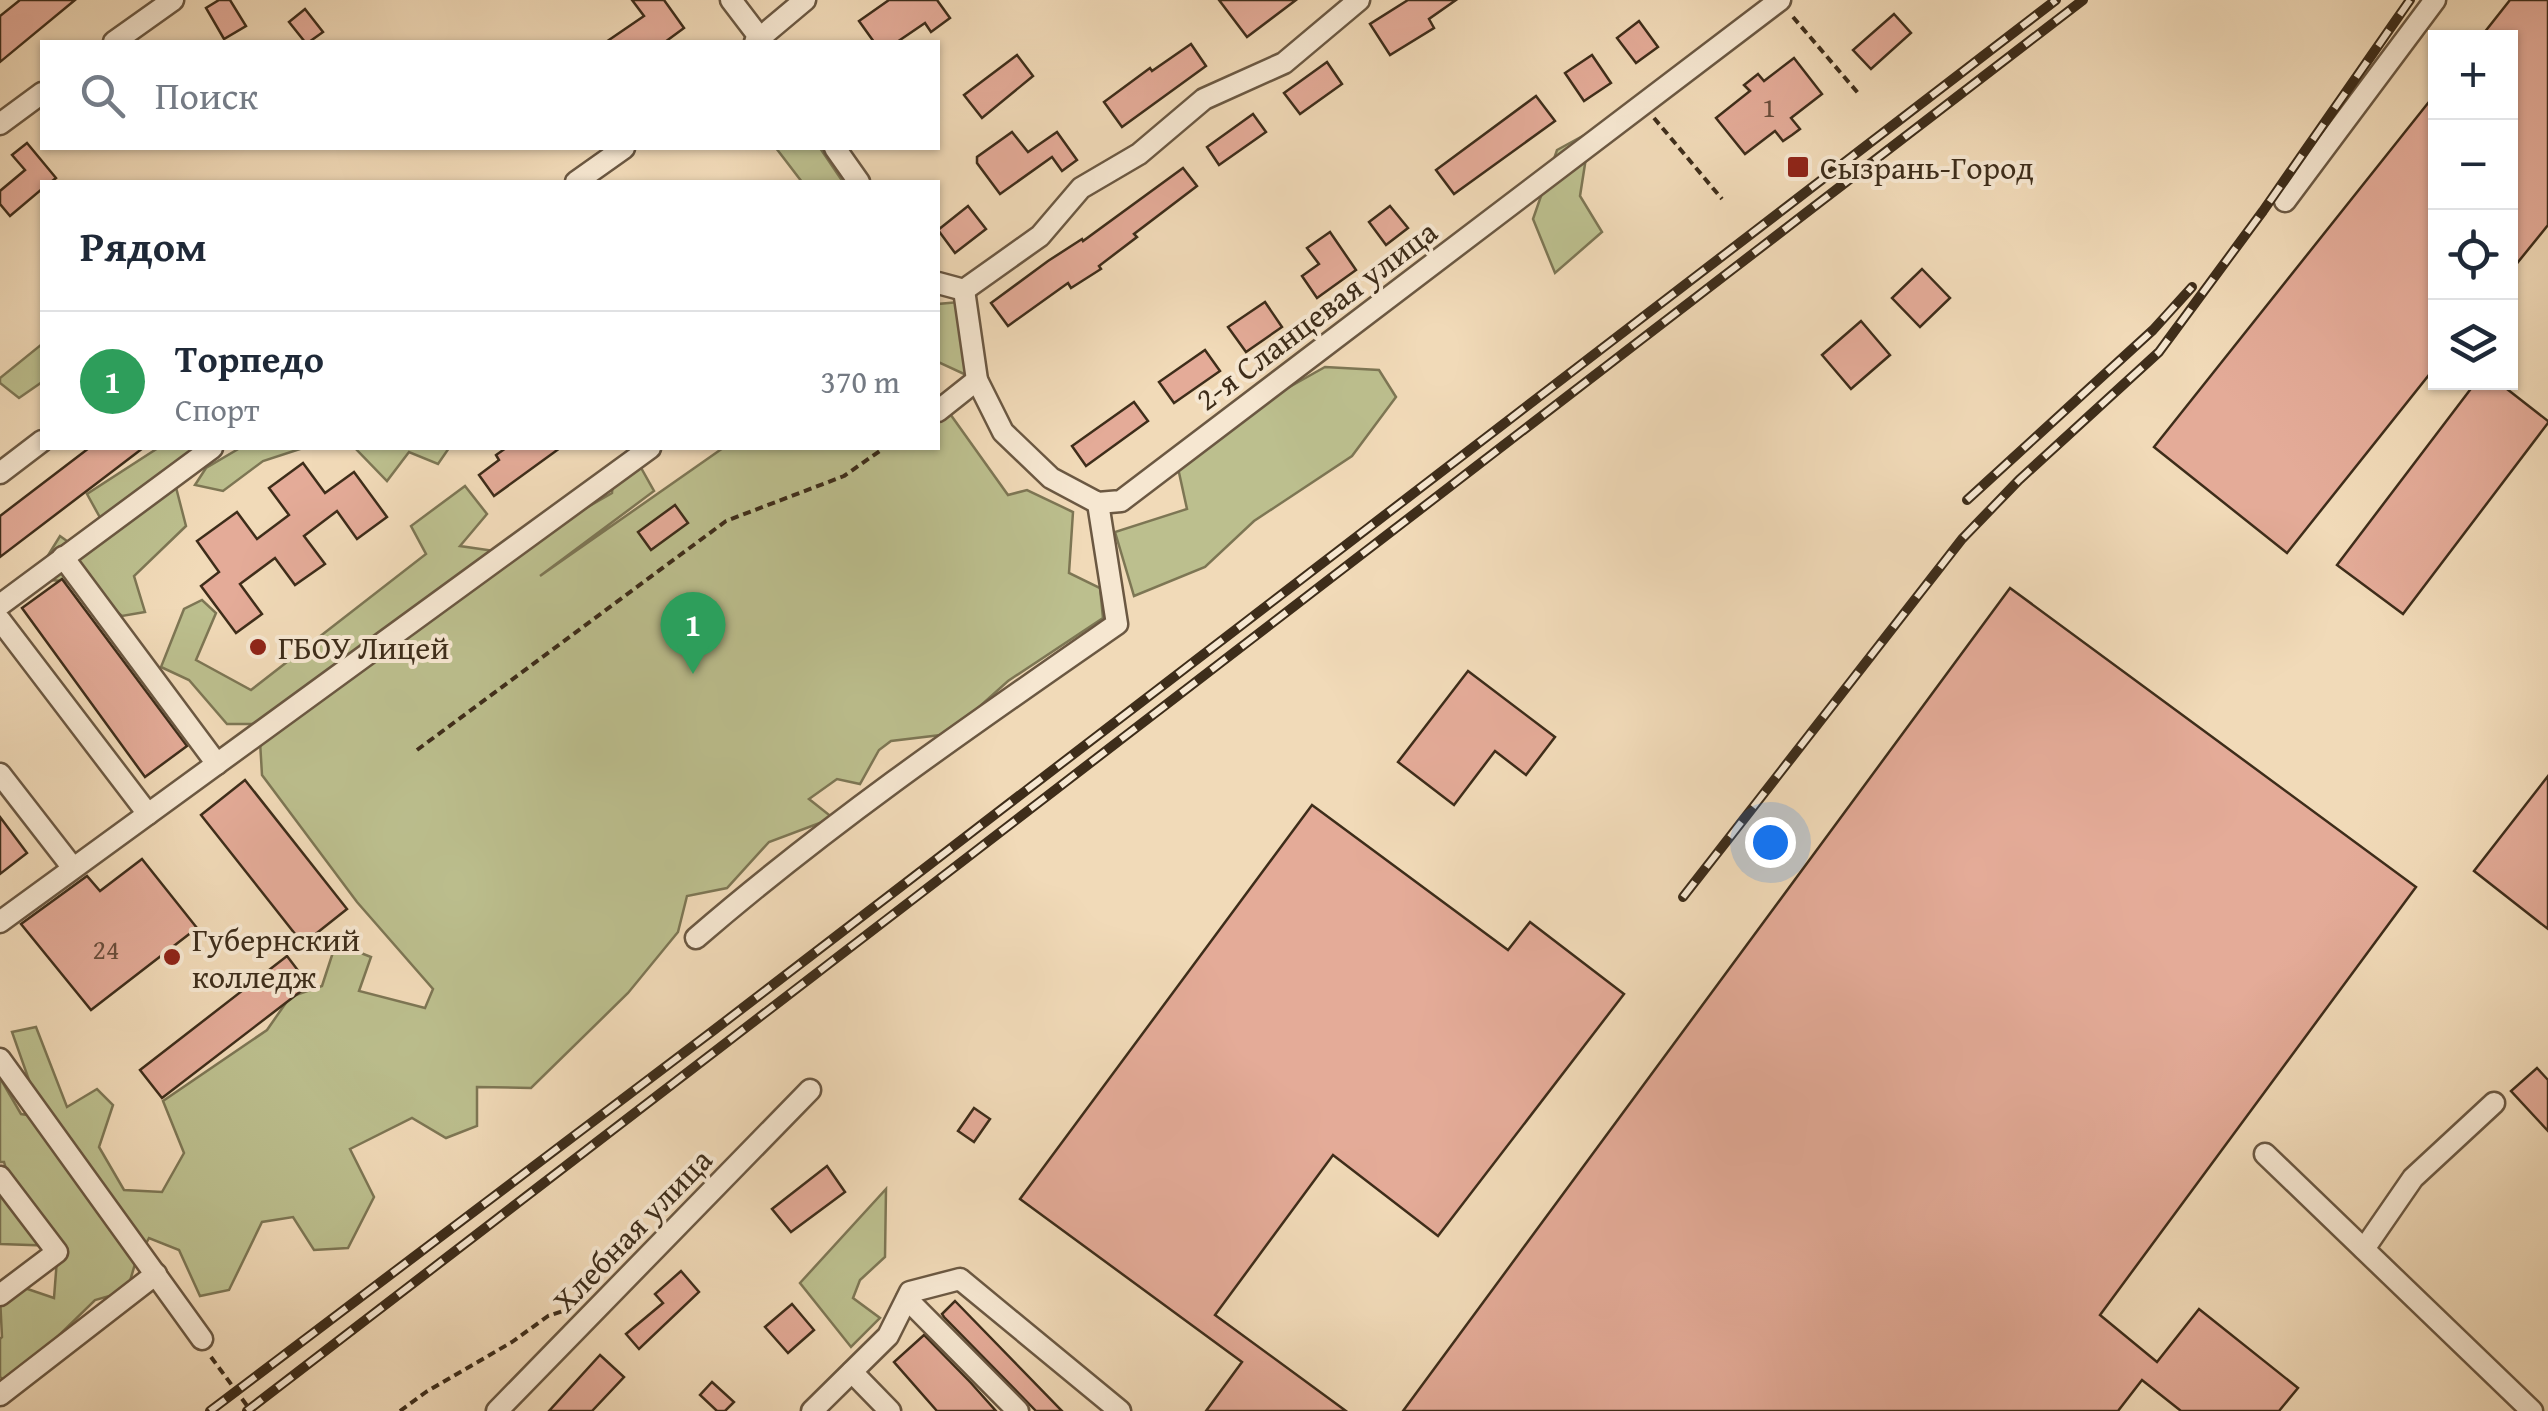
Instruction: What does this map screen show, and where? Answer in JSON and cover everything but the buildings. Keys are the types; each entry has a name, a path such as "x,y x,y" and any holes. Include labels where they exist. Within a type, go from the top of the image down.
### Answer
{"street":[{"path":"117,40 173,0"},
{"path":"732,0 759,40 804,0"},
{"path":"964,290 1040,236 1081,188 1139,154 1204,99 1284,64 1359,0"},
{"path":"2286,201 2435,0"},
{"name":"2-я Сланцевая улица","path":"1098,503 1121,501 1769,4"},
{"path":"0,124 40,95"},
{"path":"579,180 621,150"},
{"path":"836,150 859,180"},
{"path":"940,284 964,290"},
{"path":"696,938 876,793 1117,624 1098,503 1052,478 1004,432 977,380 964,290"},
{"path":"940,409 977,380"},
{"path":"0,473 40,443"},
{"path":"0,605 209,450"},
{"path":"0,922 647,450"},
{"path":"63,557 217,764"},
{"path":"0,620 148,814"},
{"path":"0,774 74,868"},
{"path":"0,1059 202,1340"},
{"name":"Хлебная улица","path":"497,1411 810,1090"},
{"path":"2364,1250 2413,1178 2494,1103"},
{"path":"2264,1154 2518,1407"},
{"path":"0,1177 57,1252 0,1295"},
{"path":"0,1395 156,1274"},
{"path":"812,1411 888,1336 910,1292 960,1278 1120,1411"},
{"path":"907,1299 1018,1411"},
{"path":"852,1372 890,1411"}],"path":[{"path":"1769,4 1858,94"},
{"path":"1643,104 1722,199"},
{"path":"417,750 726,522 844,476 881,450"},
{"path":"400,1411 548,1316 573,1309 596,1310"},
{"path":"202,1340 251,1411"}],"green space":[{"path":"1590,132 1580,196 1602,232 1555,273 1533,219 1557,150"},
{"path":"778,150 821,150 842,180 800,180"},
{"path":"959,302 977,380 940,363 940,304"},
{"path":"40,346 40,383 19,398 0,383 0,378"},
{"path":"1325,367 1379,370 1396,397 1352,456 1254,521 1205,567 1134,596 1115,532 1187,509 1178,468 1252,408"},
{"path":"940,400 1008,495 1027,490 1073,512 1069,573 1100,588 1103,618 1008,681 949,734 891,741 879,750 860,784 837,779 809,799 833,818 769,842 727,888 687,896 678,932 628,993 531,1088 477,1087 477,1126 446,1138 412,1118 350,1149 374,1197 348,1248 314,1250 293,1217 262,1222 229,1290 200,1296 179,1250 149,1238 127,1291 95,1300 9,1384 0,1377 0,1297 10,1283 54,1298 58,1246 0,1244 0,1188 10,1183 4,1162 0,1162 0,1078 21,1114 42,1117 12,1032 36,1027 67,1107 97,1089 113,1105 99,1147 124,1190 162,1192 184,1153 163,1101 267,1030 290,997 322,986 336,943 371,957 359,991 425,1008 433,989 357,902 262,775 259,724 227,724 189,680 161,667 184,609 202,600 216,613 196,660 251,690 426,554 411,526 465,486 487,514 460,546 508,553 612,493 614,468 640,466 654,491 540,576 720,450 940,450"},
{"path":"155,450 196,450 172,472 186,526 134,576 145,612 122,616 82,583 51,580 44,562 60,536 85,554 108,532 87,494"},
{"path":"237,450 297,450 263,461 223,491 195,485 206,468"},
{"path":"357,450 448,450 438,464 409,452 387,481"},
{"path":"886,1189 885,1257 860,1280 853,1298 880,1318 851,1347 800,1283"}],"railway":[{"path":"210,1411 714,1030 2056,0"},
{"path":"247,1411 2083,0"},
{"path":"1683,897 1962,539 2019,480 2159,352 2410,0"},
{"path":"1967,500 2153,330 2192,287"}],"place":[{"name":"Сызрань-Город","path":"1798,167"},
{"name":"ГБОУ Лицей","path":"258,647"},
{"name":"Торпедо","path":"693,674"},
{"name":"Губернский колледж","path":"172,957"}]}
